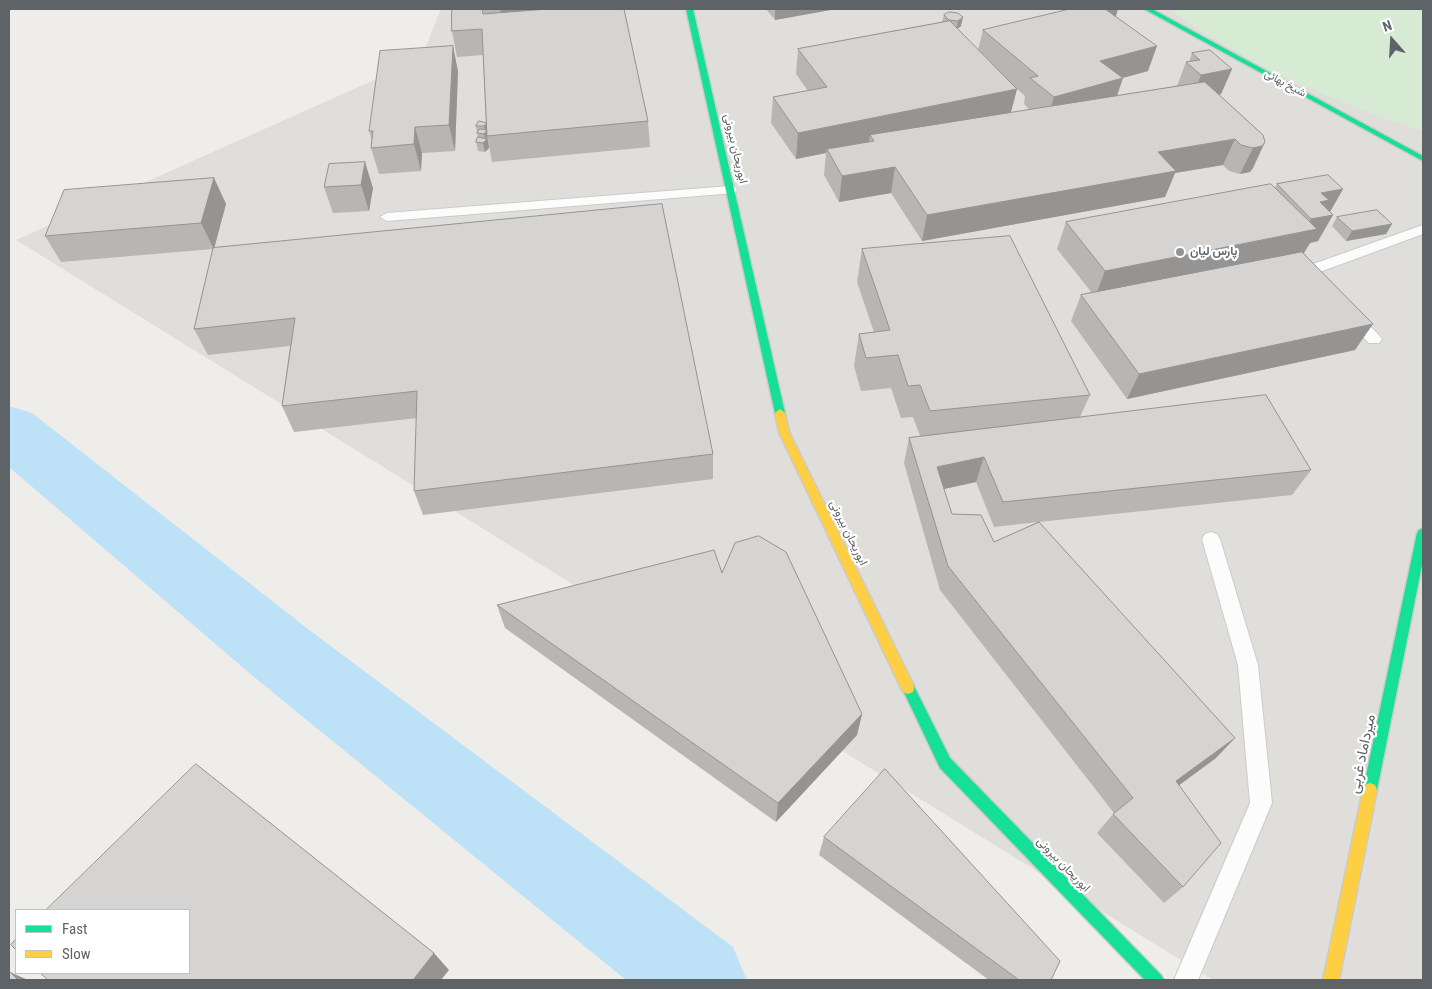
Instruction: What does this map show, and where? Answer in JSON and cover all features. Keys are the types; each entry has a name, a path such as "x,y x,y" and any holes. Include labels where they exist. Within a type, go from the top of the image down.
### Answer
{"street":[{"name":"ابوریحان بیرونی","path":"689,9 784,432 945,763 1156,980"},
{"name":"شیخ بهائی","path":"1147,9 1423,159"},
{"name":"میرداماد غربی","path":"1331,980 1423,533"}],"lane":[{"path":"387,217 730,190"},
{"path":"1327,291 1307,271 1423,229"},
{"path":"1340,305 1374,339"},
{"path":"1186,980 1261,803 1248,665 1211,539"}],"shaded area":[{"path":"441,9 1423,9 1423,980 1213,980 16,240 421,59"}],"green space":[{"path":"1169,9 1423,9 1423,131 1356,108 1291,80 1228,47"}],"building":[{"path":"452,9 482,9 483,14 548,9 624,9 648,121 487,136 482,29 452,31"},
{"path":"1070,9 1105,9 1157,46 1100,61 1123,78 1054,97 1030,78 1038,76 983,30"},
{"path":"949,12 958,13 963,17 958,21 949,20 944,15"},
{"path":"950,21 1017,89 798,133 773,97 827,87 798,49"},
{"path":"453,46 449,125 415,127 414,144 371,148 373,131 369,131 380,51"},
{"path":"1210,50 1232,69 1201,75 1186,62 1200,60 1192,53"},
{"path":"1205,82 1263,135 1265,142 1262,146 1253,148 1241,145 1235,139 1158,152 1176,171 927,215 895,167 842,176 827,149 874,141 870,135"},
{"path":"479,121 487,123 484,126 476,126"},
{"path":"480,129 487,130 484,134 477,133"},
{"path":"478,137 487,139 483,143 476,142"},
{"path":"365,162 361,185 324,187 329,164"},
{"path":"1328,175 1343,189 1321,193 1329,200 1320,202 1333,215 1311,219 1277,184"},
{"path":"214,178 201,223 45,236 64,190"},
{"path":"1271,184 1317,229 1105,271 1066,222"},
{"path":"662,204 713,454 414,491 417,391 282,406 295,318 194,329 213,248"},
{"path":"1377,210 1392,224 1352,231 1337,217"},
{"path":"1010,236 1090,395 930,411 920,385 908,386 898,355 866,358 859,334 890,330 862,249"},
{"path":"1302,252 1373,324 1139,374 1081,295"},
{"path":"1266,395 1311,470 1003,502 984,457 937,467 952,514 981,515 994,542 1039,522 1235,738 1176,781 1221,843 1183,887 1113,814 1133,798 948,566 909,438"},
{"path":"759,536 786,552 862,714 778,803 497,605 714,550 722,573 735,543"},
{"path":"196,764 434,953 413,980 48,980 41,974 190,974 190,909 47,909"},
{"path":"885,769 1060,961 1051,980 1019,980 824,837"},
{"path":"15,940 15,949 11,945"},
{"path":"10,972 18,980 9,980"}],"waterway":[{"path":"9,430 281,653 700,980"}],"traffic: fast":[{"path":"689,9 780,413"},
{"path":"1147,9 1423,159"},
{"path":"1370,790 1423,533"},
{"path":"908,688 945,763 1156,980"}],"traffic: slow":[{"path":"780,413 784,432 908,688"},
{"path":"1331,980 1370,790"}],"place":[{"name":"پارس لیان","path":"1180,252"}]}
